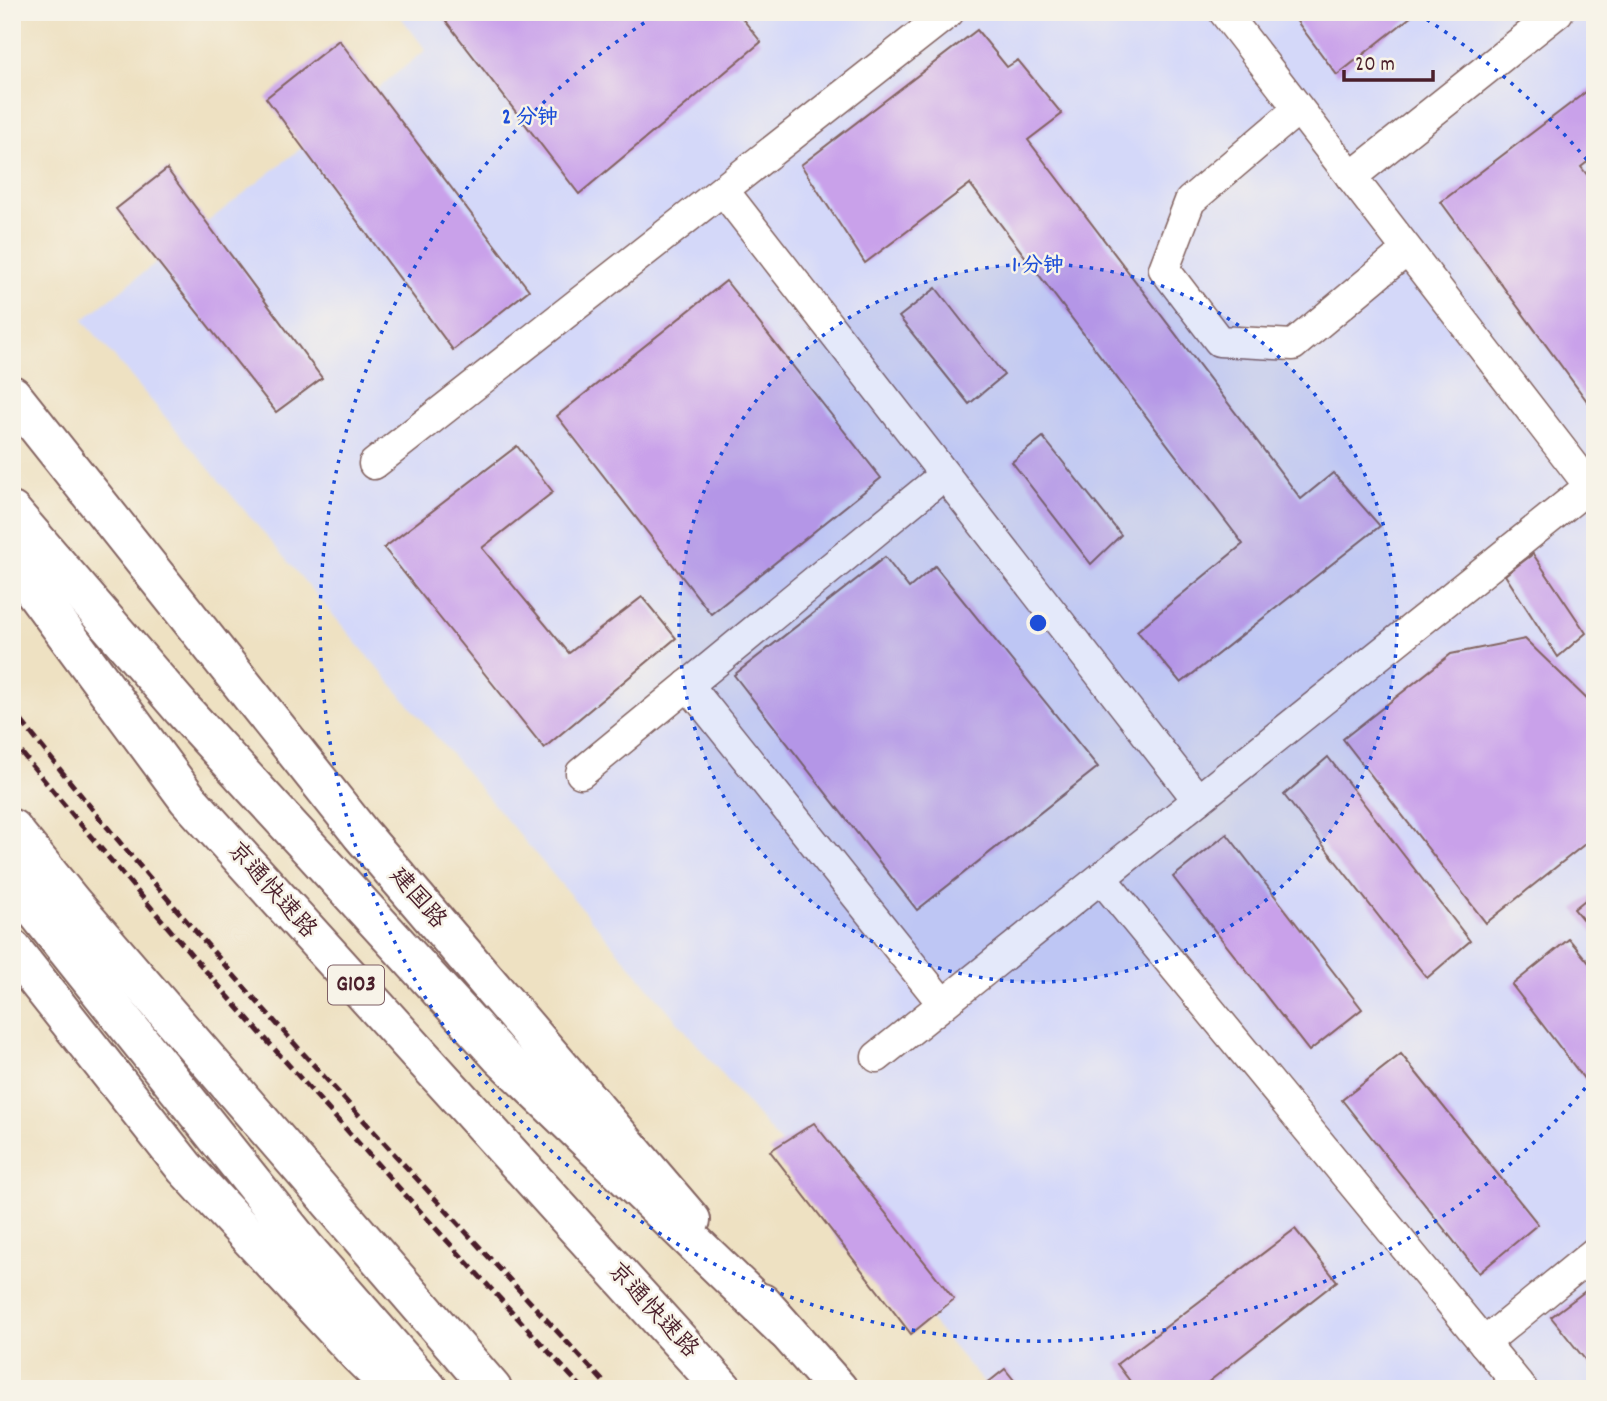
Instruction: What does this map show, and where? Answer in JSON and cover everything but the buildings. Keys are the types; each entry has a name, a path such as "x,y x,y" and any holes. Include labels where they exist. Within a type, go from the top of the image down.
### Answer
{"main road":[{"name":"建国路","path":"12,395 361,834 838,1389"},
{"path":"12,512 182,709 500,1056 785,1330"},
{"name":"京通快速路","path":"12,561 188,799 723,1389"},
{"path":"12,829 492,1389"},
{"path":"12,881 305,1248 428,1389"},
{"path":"12,949 185,1168 394,1389"}],"street":[{"path":"374,464 950,12"},
{"path":"877,1058 1593,487 1224,12"},
{"path":"1351,177 1558,12"},
{"path":"1298,109 1190,201 1164,269 1219,341 1293,345 1407,250"},
{"path":"723,190 1198,800"},
{"path":"581,773 944,475"},
{"path":"688,685 943,1004"},
{"path":"1101,878 1522,1389"},
{"path":"1484,1343 1595,1252"}],"shaded area":[{"path":"397,12 1595,12 1595,1389 989,1389 83,320 426,50"}],"railway":[{"path":"12,709 229,970 610,1389"},
{"path":"12,741 221,989 583,1389"}]}
